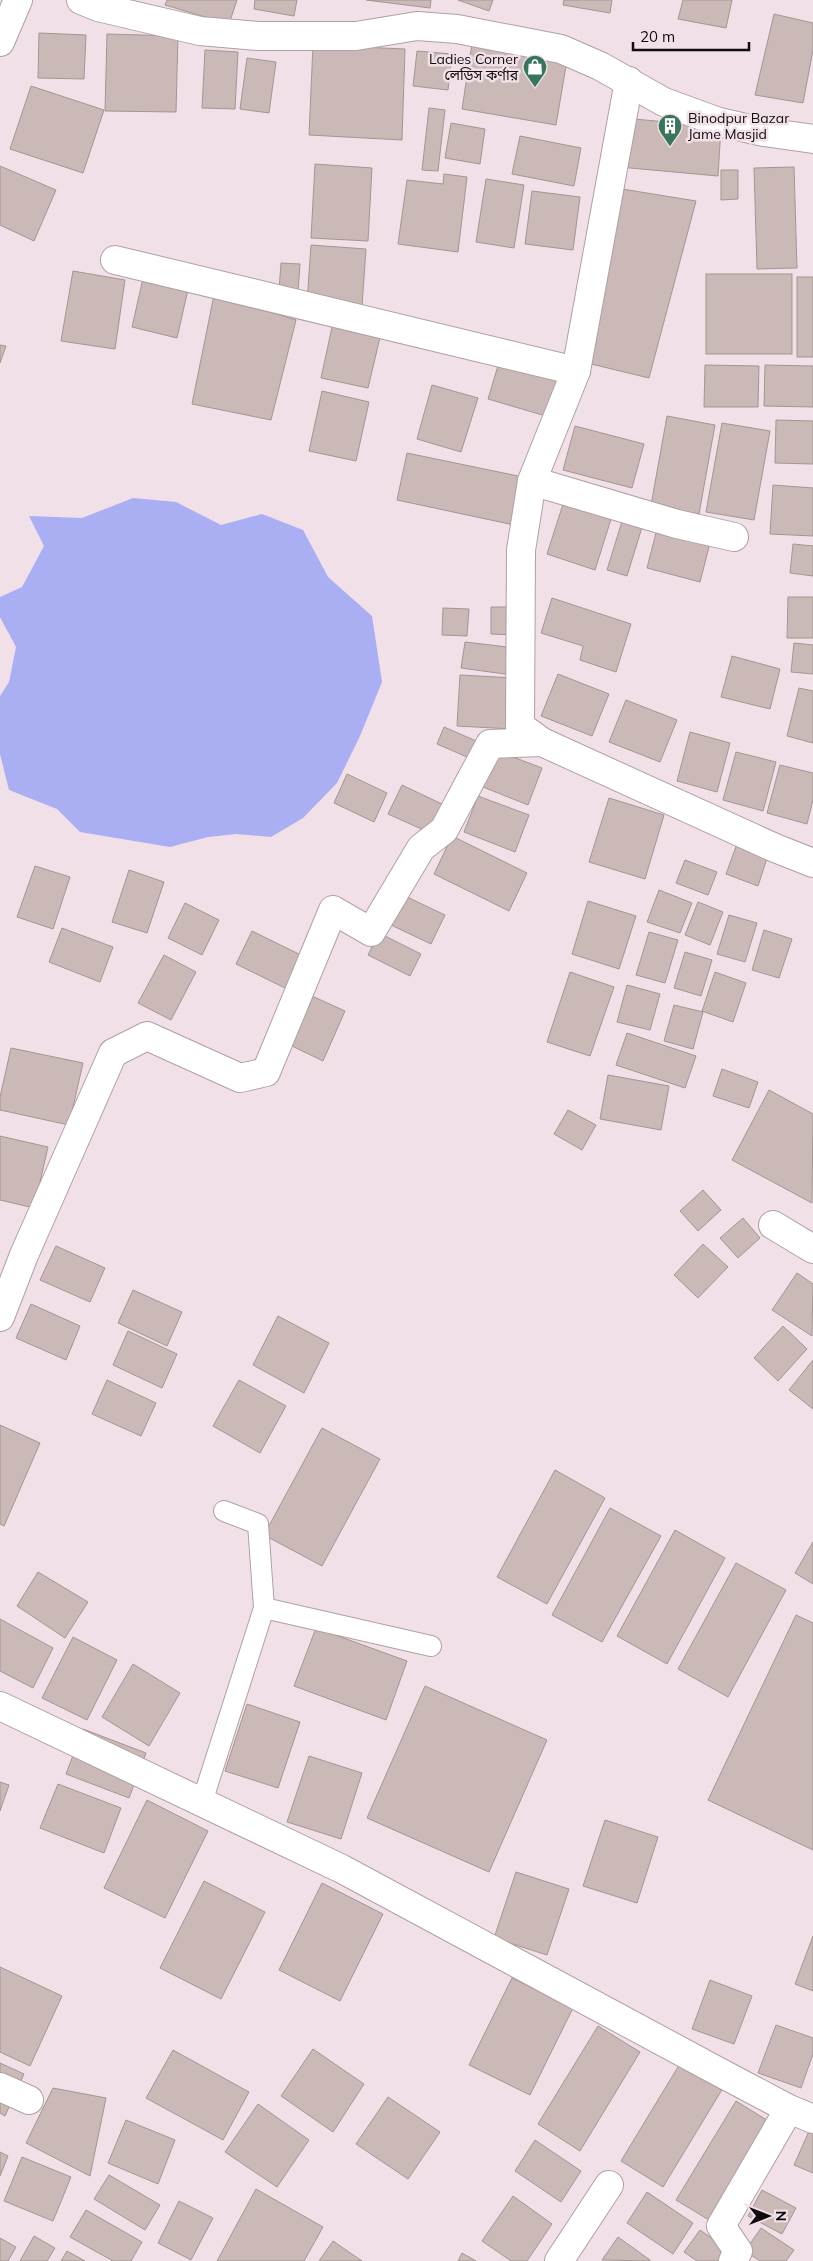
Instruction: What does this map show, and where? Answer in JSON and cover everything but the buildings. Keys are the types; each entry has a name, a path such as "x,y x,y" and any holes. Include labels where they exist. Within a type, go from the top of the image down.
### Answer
{"street":[{"path":"0,42 18,0"},
{"path":"81,0 98,7 200,31 258,36 356,36 417,26 457,29 561,48 628,81 664,102 719,122 764,132 813,139"},
{"path":"628,81 576,371 532,481 522,550 520,726 542,742 775,848 813,863"},
{"path":"115,260 576,371"},
{"path":"532,481 677,524 734,537"},
{"path":"0,1317 24,1255 113,1053 147,1036 240,1078 266,1072 332,910 370,932 421,848 444,830 490,744 542,742"},
{"path":"773,1225 813,1249"},
{"path":"0,1706 342,1869 801,2114 721,2226 738,2251 733,2261"},
{"path":"0,2087 29,2100"},
{"path":"559,2261 608,2185"}],"lane":[{"path":"202,1802 264,1608 258,1524 224,1511"},
{"path":"264,1608 430,1646"}],"water":[{"path":"133,498 176,502 221,525 262,514 303,530 328,577 372,616 382,682 360,736 337,783 303,818 271,837 236,834 208,837 170,847 80,832 57,809 9,790 0,754 0,696 9,682 16,647 0,617 0,597 22,587 44,546 29,516 82,518"}],"place":[{"name":"Ladies Corner লেডিস কর্ণার","path":"535,88"},
{"name":"Binodpur Bazar Jame Masjid","path":"670,147"}]}
